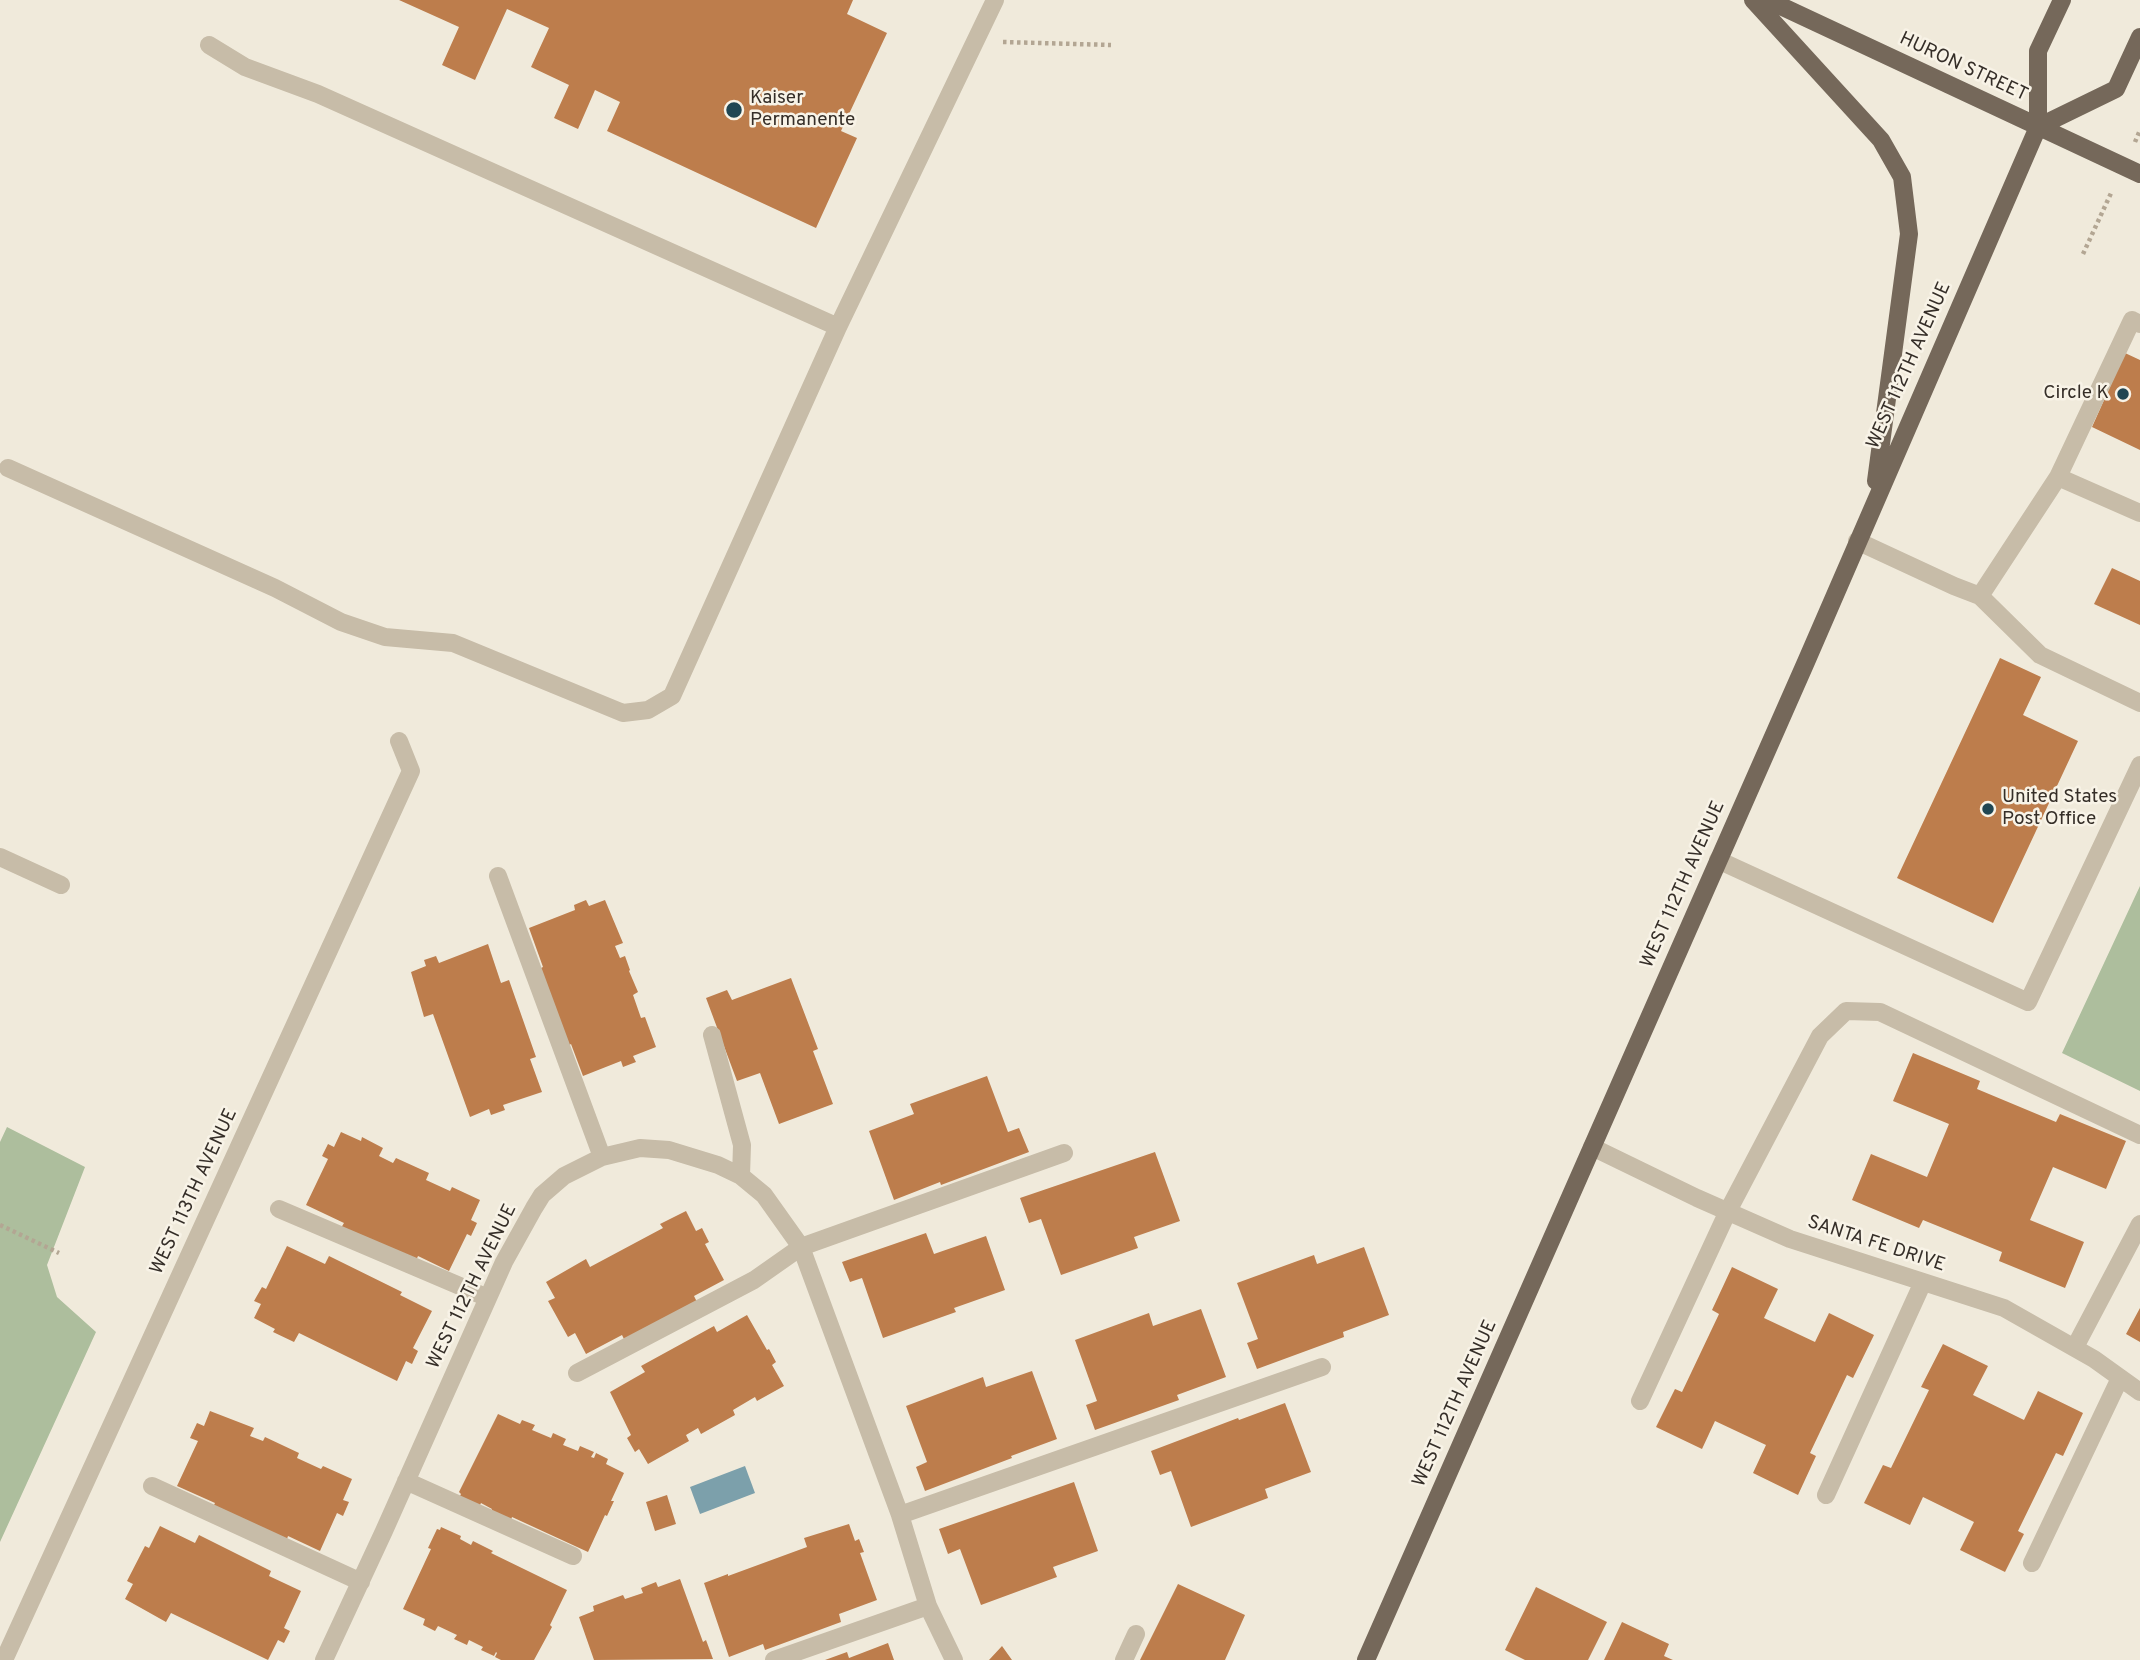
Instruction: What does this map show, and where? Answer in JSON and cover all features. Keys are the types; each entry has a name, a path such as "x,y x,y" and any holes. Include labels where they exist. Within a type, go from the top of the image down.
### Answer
{"main road":[{"path":"1754,0 1881,140 1902,177 1909,234 1874,502"},
{"name":"HURON STREET","path":"1768,0 2140,174"},
{"path":"2062,0 2038,51 2038,127 2116,89 2140,37"},
{"name":"WEST 112TH AVENUE","path":"1366,1660 1806,662 2038,127"}],"street":[{"path":"8,468 275,588 341,622 385,637 453,643 623,713 648,710 672,696 838,327 995,0"},
{"path":"209,45 245,67 318,94 838,327"},
{"path":"1980,596 2058,477 2132,320 2140,324"},
{"path":"2058,477 2140,513"},
{"path":"1857,541 1980,596 2040,655 2140,703"},
{"name":"WEST 113TH AVENUE","path":"4,1660 411,771 399,741"},
{"path":"1718,860 2028,1002 2140,765"},
{"path":"0,857 61,885"},
{"path":"498,876 603,1157"},
{"path":"1640,1401 1728,1211 1820,1036 1846,1012 1880,1012 2140,1135"},
{"path":"712,1035 742,1145 741,1175"},
{"name":"SANTA FE DRIVE","path":"1592,1147 1790,1239 2004,1308 2094,1359 2140,1392"},
{"name":"WEST 112TH AVENUE","path":"324,1660 504,1262 542,1195 564,1176 603,1157 640,1148 669,1150 741,1175 764,1195 801,1247 900,1516 928,1606 954,1660"},
{"path":"577,1373 754,1280 801,1247 1064,1153"},
{"path":"279,1209 488,1298"},
{"path":"2074,1347 2140,1224"},
{"path":"1826,1495 1923,1282"},
{"path":"900,1516 1322,1367"},
{"path":"2032,1563 2120,1378"},
{"path":"407,1481 573,1556"},
{"path":"152,1486 361,1581"},
{"path":"774,1660 928,1606"},
{"path":"1124,1660 1136,1634"}],"path":[{"path":"995,42 1111,45"},
{"path":"0,1225 59,1253"}],"green space":[{"path":"2140,886 2140,1091 2062,1053"},
{"path":"7,1127 85,1167 47,1265 57,1297 96,1332 0,1542 0,1142"}],"water":[{"path":"745,1466 755,1493 700,1514 690,1487"}],"building":[{"name":"Kaiser Permanente","path":"399,0 853,0 847,14 887,33 841,131 857,138 816,228 607,131 620,102 595,90 578,129 554,118 569,85 531,67 549,28 507,9 475,80 442,65 459,27"},
{"name":"Circle K","path":"2125,353 2140,360 2140,450 2092,427"},
{"path":"2112,568 2140,581 2140,625 2094,604"},
{"name":"United States Post Office","path":"2000,658 2041,677 2023,715 2078,741 1993,923 1897,878"},
{"path":"586,900 589,906 605,900 623,943 615,946 620,958 625,956 638,992 633,995 656,1047 633,1056 636,1062 623,1067 621,1061 583,1076 571,1044 566,1047 537,970 543,967 529,928 575,910 574,905"},
{"path":"488,944 501,983 509,980 536,1057 530,1059 542,1092 503,1105 505,1110 491,1115 489,1109 470,1117 433,1014 424,1017 411,972 426,966 424,960 436,956 439,963"},
{"path":"791,978 818,1049 813,1051 833,1104 779,1124 760,1073 737,1081 706,998 727,990 732,1000"},
{"path":"1913,1053 1980,1081 1977,1089 2056,1122 2060,1114 2126,1141 2106,1189 2053,1167 2030,1220 2084,1242 2065,1288 1999,1261 2002,1252 1923,1220 1919,1228 1852,1200 1871,1154 1927,1177 1949,1124 1893,1101"},
{"path":"987,1076 1008,1132 1019,1128 1029,1152 894,1200 869,1131 914,1114 910,1104"},
{"path":"341,1132 361,1141 362,1137 383,1148 379,1156 393,1163 396,1158 429,1173 426,1180 450,1191 452,1187 480,1200 471,1220 477,1223 471,1236 467,1234 449,1271 418,1256 415,1263 341,1228 344,1223 306,1205 328,1159 322,1156 328,1144 334,1147"},
{"path":"1155,1152 1180,1221 1134,1237 1138,1248 1061,1275 1041,1219 1029,1223 1020,1198"},
{"path":"686,1211 696,1231 702,1228 709,1242 705,1244 724,1280 694,1296 697,1302 625,1341 622,1335 586,1354 575,1333 568,1337 548,1301 555,1298 546,1282 586,1259 590,1267 663,1228 660,1224"},
{"path":"926,1233 934,1254 986,1236 1005,1290 954,1308 956,1312 883,1338 862,1278 850,1282 842,1262"},
{"path":"287,1246 325,1264 329,1256 402,1292 400,1295 432,1311 413,1348 418,1351 412,1364 406,1361 397,1381 299,1333 294,1342 273,1332 275,1329 254,1318 261,1304 254,1301 262,1287 266,1289"},
{"path":"1364,1247 1389,1315 1343,1332 1344,1337 1257,1369 1247,1343 1258,1339 1237,1283 1314,1255 1317,1264"},
{"path":"1732,1267 1778,1289 1764,1318 1815,1342 1829,1313 1874,1335 1853,1378 1847,1375 1810,1453 1816,1456 1798,1495 1753,1473 1766,1445 1715,1421 1702,1449 1656,1427 1675,1389 1682,1392 1719,1314 1712,1310"},
{"path":"2140,1308 2140,1342 2126,1334"},
{"path":"1201,1309 1226,1377 1177,1395 1179,1400 1095,1430 1086,1405 1097,1401 1075,1340 1149,1313 1153,1326"},
{"path":"747,1315 776,1362 772,1365 784,1386 757,1401 755,1397 733,1410 735,1415 701,1434 698,1428 686,1435 689,1441 648,1464 639,1449 635,1452 627,1438 631,1435 610,1392 645,1372 641,1366 714,1326 717,1332"},
{"path":"1943,1344 1988,1366 1973,1395 2024,1420 2038,1391 2083,1413 2063,1456 2056,1453 2018,1531 2024,1534 2005,1572 1960,1550 1974,1522 1923,1497 1910,1525 1864,1503 1883,1465 1891,1468 1929,1390 1921,1387"},
{"path":"1032,1371 1057,1439 925,1491 916,1467 927,1462 906,1406 983,1377 986,1387"},
{"path":"1285,1403 1311,1472 1265,1489 1268,1498 1191,1527 1171,1471 1160,1475 1151,1451"},
{"path":"210,1411 254,1428 250,1436 263,1441 265,1437 299,1453 297,1458 352,1479 343,1500 349,1502 343,1516 337,1513 320,1551 288,1536 286,1542 212,1509 215,1503 177,1486 198,1441 190,1438 197,1423 204,1426"},
{"path":"498,1414 520,1424 522,1420 535,1425 532,1430 551,1438 553,1433 566,1439 563,1445 578,1451 580,1446 594,1452 591,1457 594,1458 596,1453 608,1459 606,1464 624,1473 611,1501 614,1501 588,1552 512,1517 511,1520 491,1512 492,1509 481,1503 479,1507 459,1498 459,1492"},
{"path":"1074,1482 1098,1551 1053,1567 1057,1577 981,1605 960,1549 948,1554 939,1529"},
{"path":"667,1495 676,1524 655,1531 646,1502"},
{"path":"849,1524 855,1541 859,1539 864,1552 860,1553 877,1600 839,1614 841,1622 765,1650 763,1644 729,1657 704,1583 807,1547 804,1538"},
{"path":"160,1526 195,1543 199,1535 271,1571 269,1576 301,1591 284,1628 290,1631 284,1643 278,1640 268,1660 171,1613 166,1622 125,1599 133,1584 127,1581 145,1546 149,1548"},
{"path":"441,1527 461,1536 460,1539 471,1545 473,1541 493,1551 491,1553 567,1590 550,1625 552,1627 534,1660 501,1660 495,1657 496,1652 494,1656 469,1640 467,1645 454,1639 457,1635 438,1626 435,1631 423,1625 425,1619 403,1609 431,1549 428,1548 437,1529 440,1530"},
{"path":"680,1579 703,1642 706,1640 713,1659 594,1660 579,1617 594,1611 593,1606 623,1595 625,1599 643,1593 641,1588 656,1582 658,1587"},
{"path":"1178,1584 1245,1615 1225,1660 1140,1660"},
{"path":"1536,1587 1607,1622 1588,1660 1525,1660 1505,1650"},
{"path":"1622,1622 1669,1644 1664,1656 1673,1660 1604,1660"},
{"path":"888,1643 894,1660 825,1660 847,1652 849,1658"},
{"path":"1002,1646 1012,1660 989,1660"}],"place":[{"name":"Kaiser Permanente","path":"734,110"},
{"name":"Circle K","path":"2123,394"},
{"name":"United States Post Office","path":"1988,809"}]}
